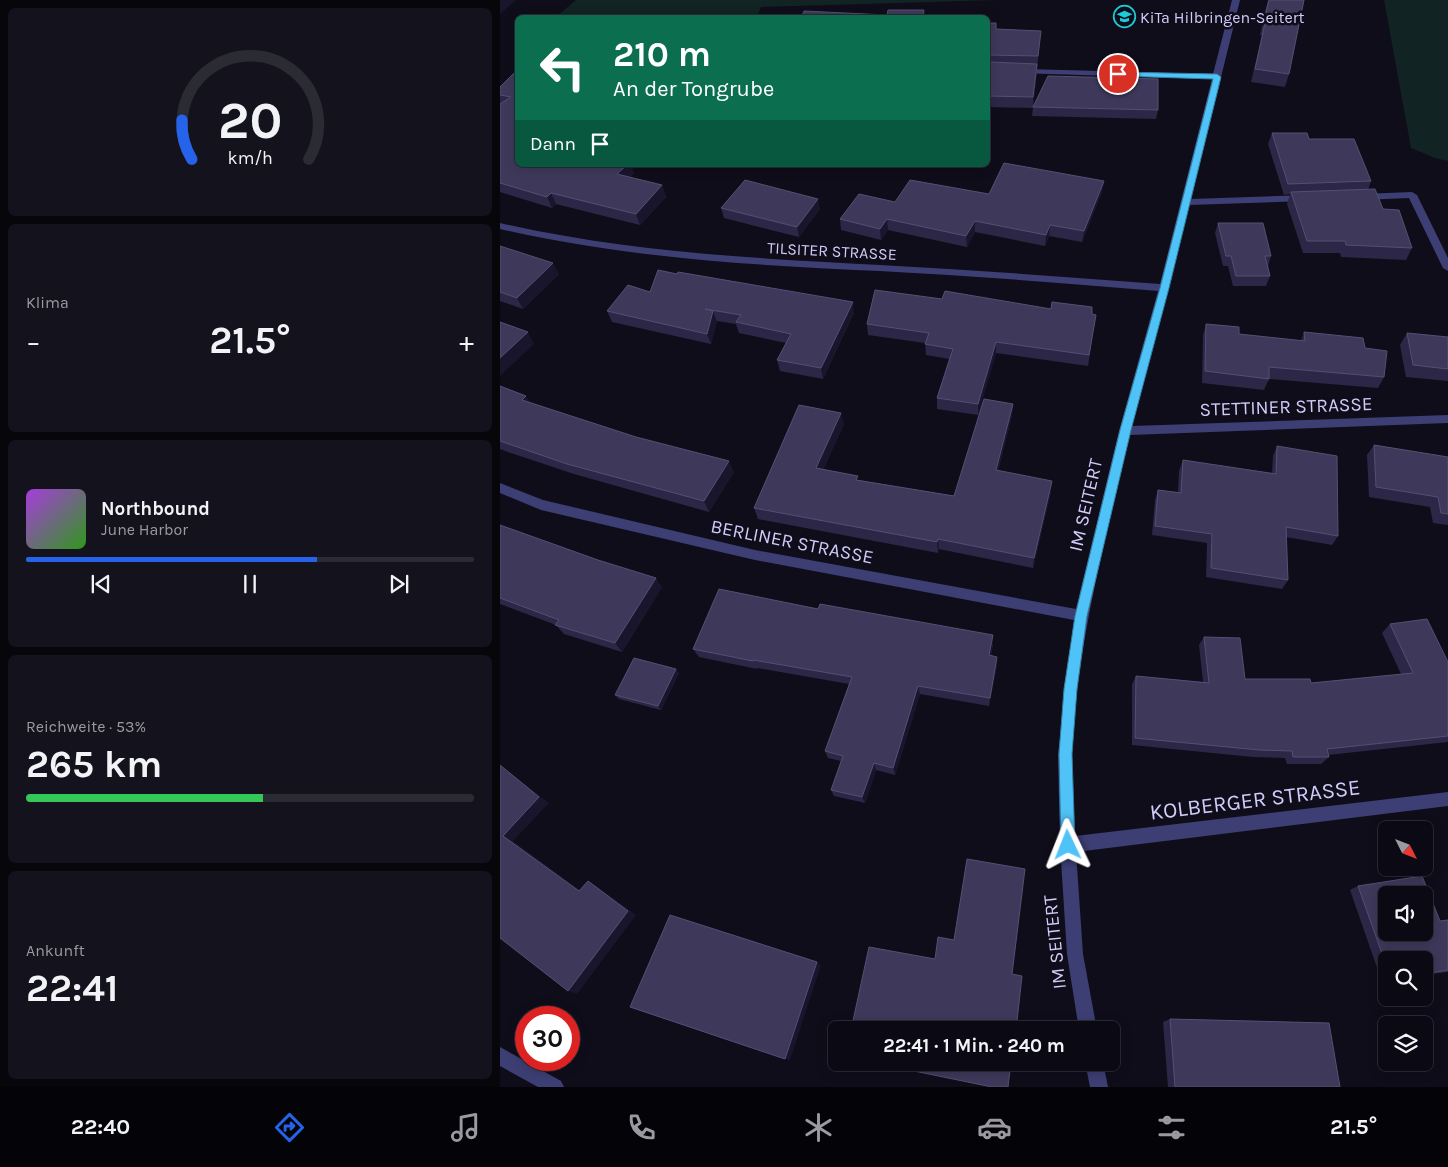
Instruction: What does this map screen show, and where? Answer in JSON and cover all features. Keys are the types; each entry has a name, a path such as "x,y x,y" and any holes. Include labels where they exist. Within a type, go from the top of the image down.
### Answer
{"street":[{"name":"IM SEITERT","path":"1086,1021 1074,954 1065,754 1071,689 1081,616 1125,430 1164,288 1236,0"},
{"path":"990,70 1217,77"},
{"path":"1354,197 1412,195 1448,268"},
{"path":"1186,202 1314,198"},
{"name":"TILSITER STRASSE","path":"500,226 565,240 659,255 1044,278 1164,288"},
{"name":"STETTINER STRASSE","path":"1125,430 1448,419"},
{"name":"BERLINER STRASSE","path":"500,488 541,505 755,555 1081,616"},
{"name":"KOLBERGER STRASSE","path":"1068,845 1448,799"},
{"path":"500,1056 556,1087"},
{"path":"1096,1071 1099,1087"}],"shaded area":[{"path":"576,0 998,0 761,7 758,15 558,15"},
{"path":"1384,0 1448,0 1448,161 1411,148"}],"building":[{"path":"1269,0 1304,0 1289,74 1255,69"},
{"path":"888,10 924,10 923,15 887,15"},
{"path":"804,11 887,15 802,15"},
{"path":"990,23 996,23 996,29 1041,31 1038,56 990,55"},
{"path":"990,62 1037,64 1033,97 990,96"},
{"path":"515,72 515,167 625,167 617,174 662,185 636,214 551,193 547,197 500,183 500,104 511,97 500,95 500,87"},
{"path":"1048,76 1158,79 1158,110 1033,107"},
{"path":"1272,133 1307,133 1309,139 1354,139 1371,181 1288,184"},
{"path":"1004,163 1104,181 1084,231 1050,225 1046,235 975,221 966,236 887,219 880,229 840,219 859,194 895,202 910,180 989,194"},
{"path":"745,180 818,199 797,227 721,208"},
{"path":"1375,189 1383,209 1399,210 1412,248 1346,245 1345,241 1307,241 1291,192"},
{"path":"1218,223 1263,223 1271,256 1265,256 1270,276 1236,276 1231,256 1226,256"},
{"path":"500,246 553,263 517,298 500,292"},
{"path":"658,270 853,302 821,368 777,360 791,334 736,322 741,315 705,309 713,311 707,334 607,311 628,285 650,292"},
{"path":"875,290 942,299 945,291 1051,309 1052,302 1092,307 1092,314 1096,315 1089,355 996,342 978,404 937,398 953,349 925,344 929,333 867,324"},
{"path":"500,322 528,332 500,358"},
{"path":"1206,324 1239,327 1239,334 1305,341 1304,332 1363,338 1365,348 1387,351 1384,377 1269,367 1269,379 1205,371"},
{"path":"1407,333 1448,337 1448,369 1413,365"},
{"path":"500,386 526,396 522,400 636,437 729,461 704,501 567,464 500,441"},
{"path":"984,399 1013,404 996,470 1052,481 1034,558 938,539 937,542 754,508 799,405 841,413 816,468 858,476 856,480 954,496"},
{"path":"1374,445 1448,457 1448,514 1441,513 1438,497 1376,487"},
{"path":"1277,446 1337,456 1338,536 1286,527 1288,580 1211,568 1212,534 1155,526 1158,490 1181,493 1183,460 1276,474"},
{"path":"500,525 598,560 656,578 615,643 555,625 559,620 500,598"},
{"path":"719,589 818,609 820,604 993,635 989,655 997,657 990,698 918,686 893,768 874,763 862,797 831,790 843,756 825,751 852,677 693,649"},
{"path":"1427,619 1448,662 1448,736 1327,749 1329,757 1293,757 1292,751 1259,750 1135,738 1136,676 1209,683 1204,637 1240,638 1245,679 1310,679 1311,683 1413,673 1390,624"},
{"path":"634,658 676,669 658,706 615,695"},
{"path":"500,765 539,797 503,836 579,891 588,881 628,911 568,991 500,938"},
{"path":"967,859 1025,869 1012,974 1022,976 1017,1021 853,1021 869,947 935,959 938,937 954,940"},
{"path":"1422,876 1426,886 1378,886 1378,941 1433,941 1433,904 1440,921 1448,920 1448,970 1433,972 1433,951 1381,951 1358,886"},
{"path":"670,915 817,962 785,1059 630,1007"},
{"path":"1170,1019 1329,1023 1340,1087 1175,1087"},
{"path":"914,1071 1010,1071 1008,1087 992,1087"}],"place":[{"name":"KiTa Hilbringen-Seitert","path":"1124,17"}],"route":[{"path":"1068,845 1065,754 1071,689 1081,616 1125,430 1164,288 1217,77 1118,74"}]}
